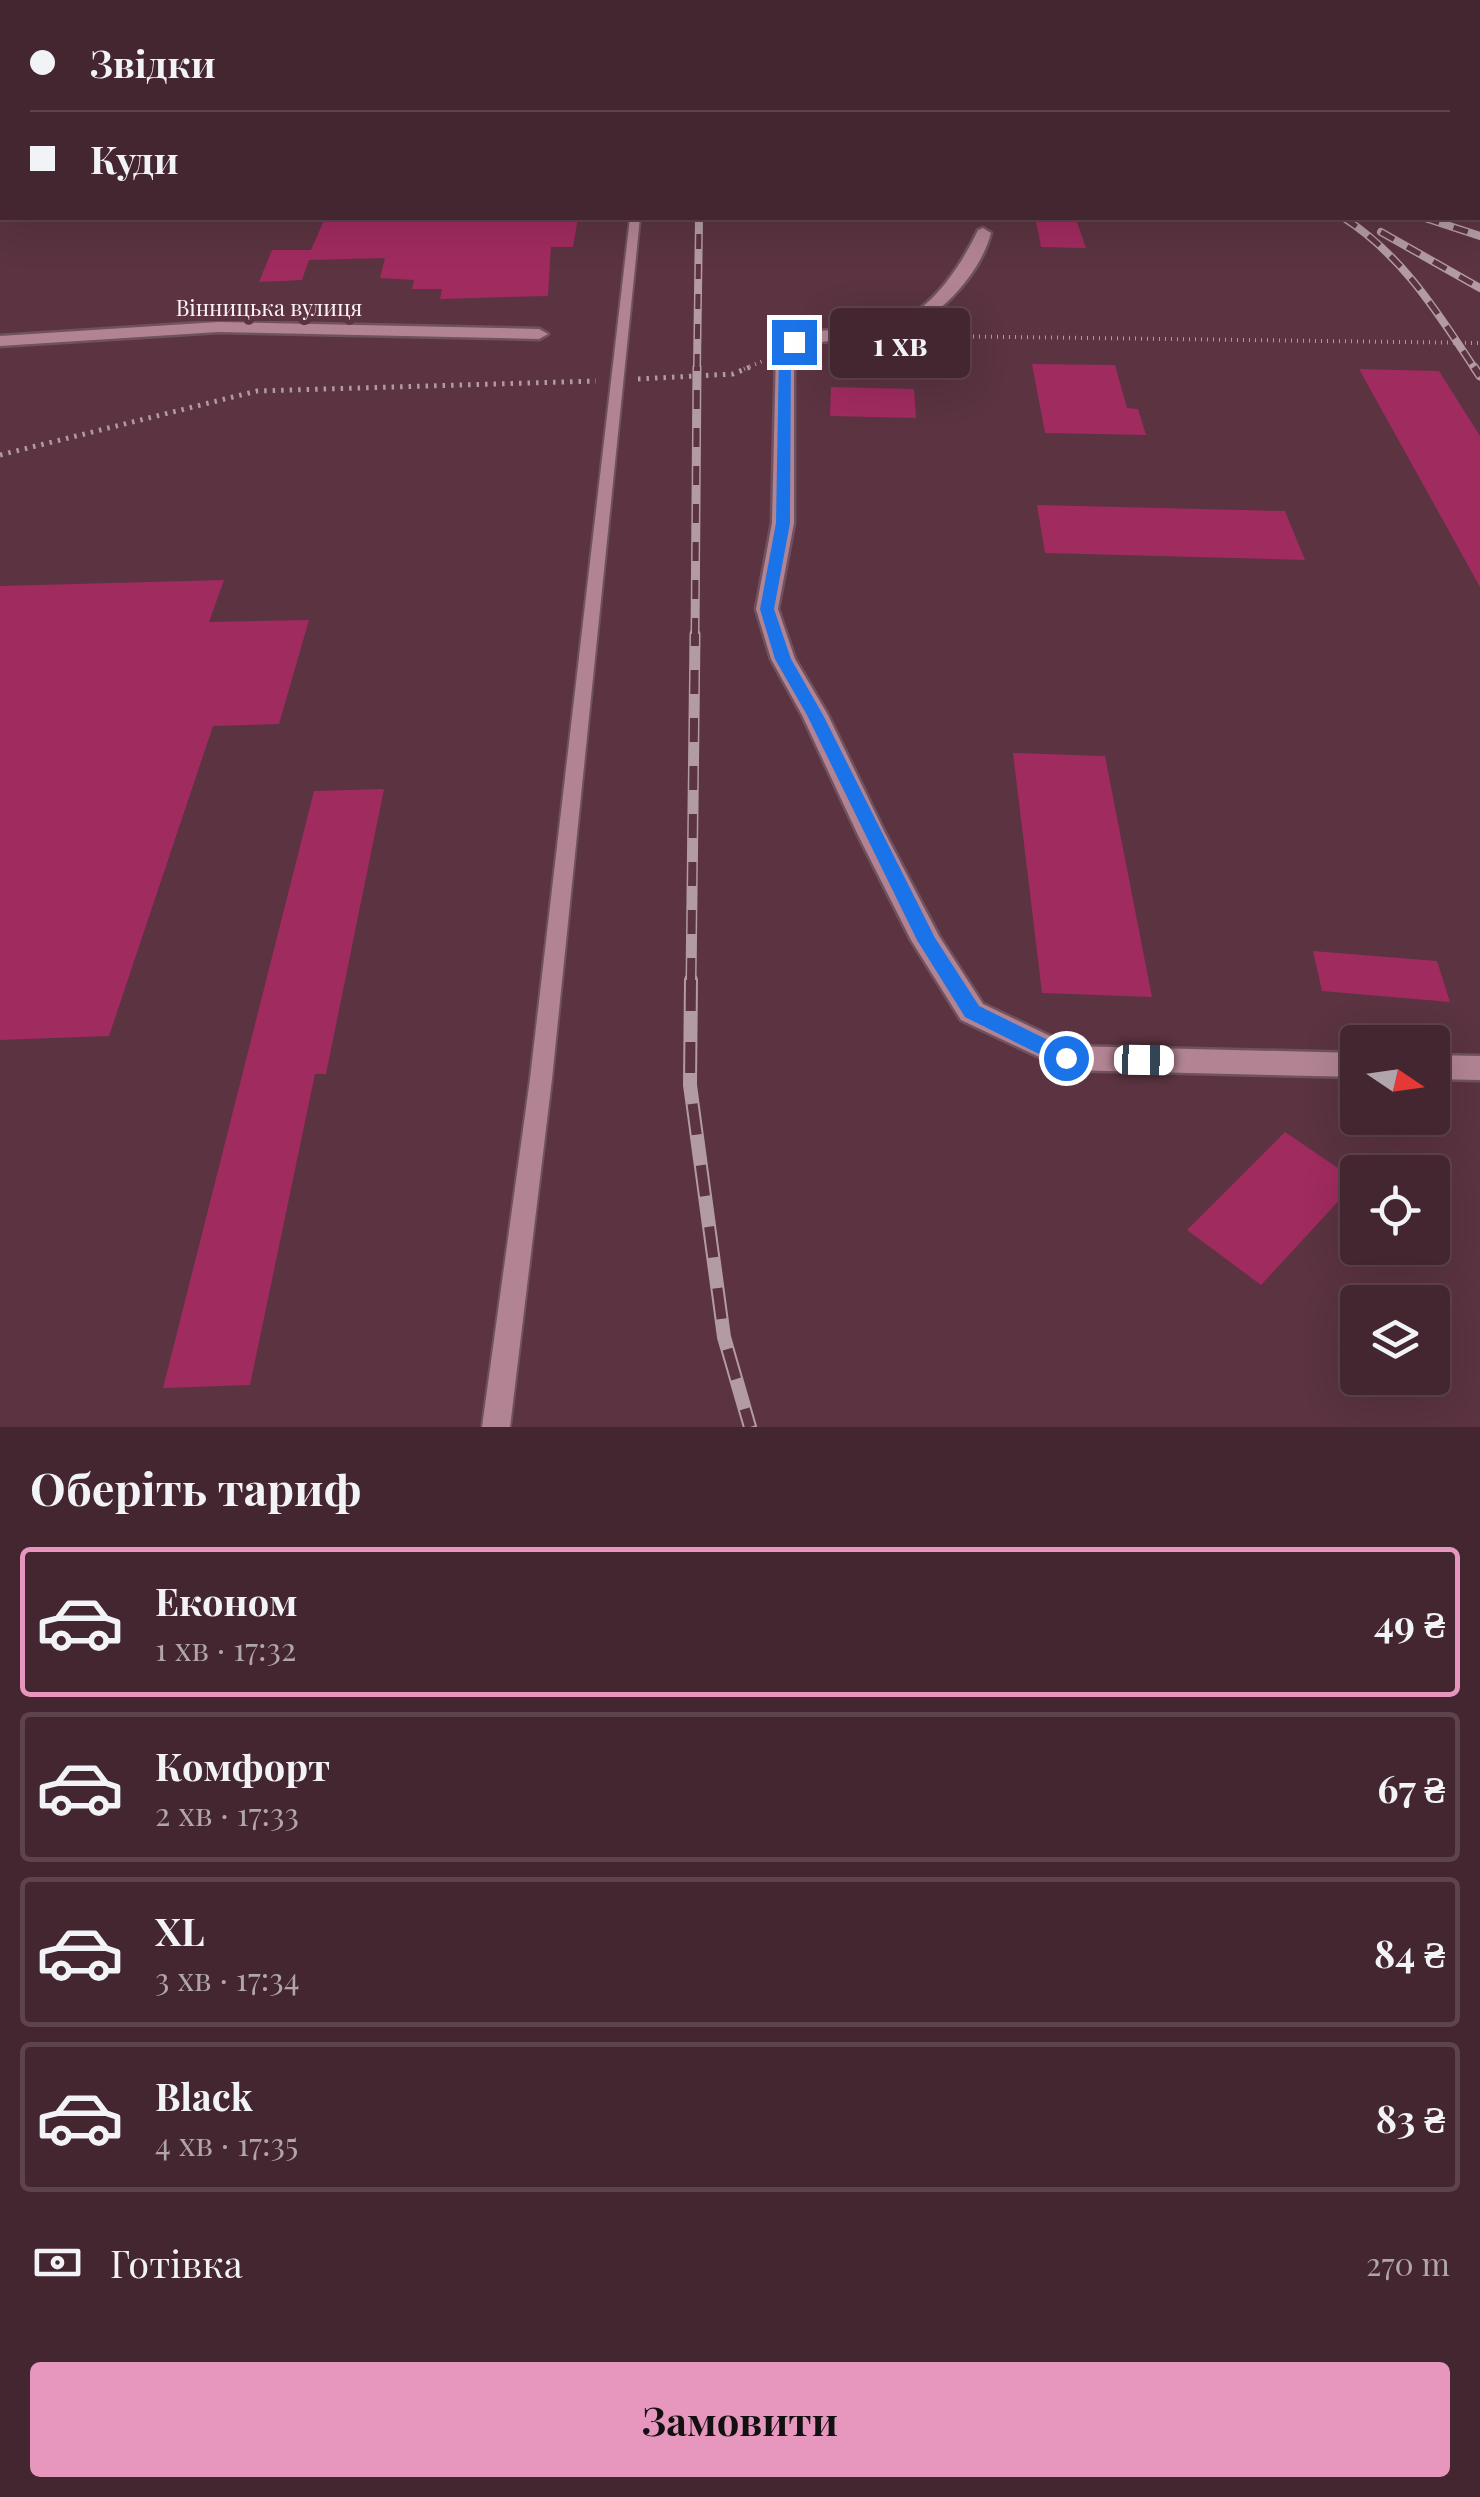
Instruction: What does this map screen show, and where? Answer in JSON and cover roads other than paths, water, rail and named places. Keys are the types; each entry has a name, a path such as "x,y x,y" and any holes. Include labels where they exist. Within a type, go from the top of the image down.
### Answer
{"street":[{"path":"983,234 982,243 958,279 923,311 896,328 813,337 794,342 785,350 783,523 767,609 783,659 815,715 926,940 972,1012 1066,1058 1340,1065"},
{"name":"Вінницька вулиця","path":"0,341 218,327 539,334"},
{"path":"1450,1067 1480,1068"}],"lane":[{"path":"496,1427 541,1079 635,220"}],"railway":[{"path":"697,369 699,220"},
{"path":"1347,220 1401,267 1475,369"},
{"path":"1431,220 1480,236"},
{"path":"1381,232 1480,288"},
{"path":"695,637 697,367"},
{"path":"1474,367 1480,376"},
{"path":"691,982 695,634"},
{"path":"691,980 690,1085 724,1337 750,1427"}]}
